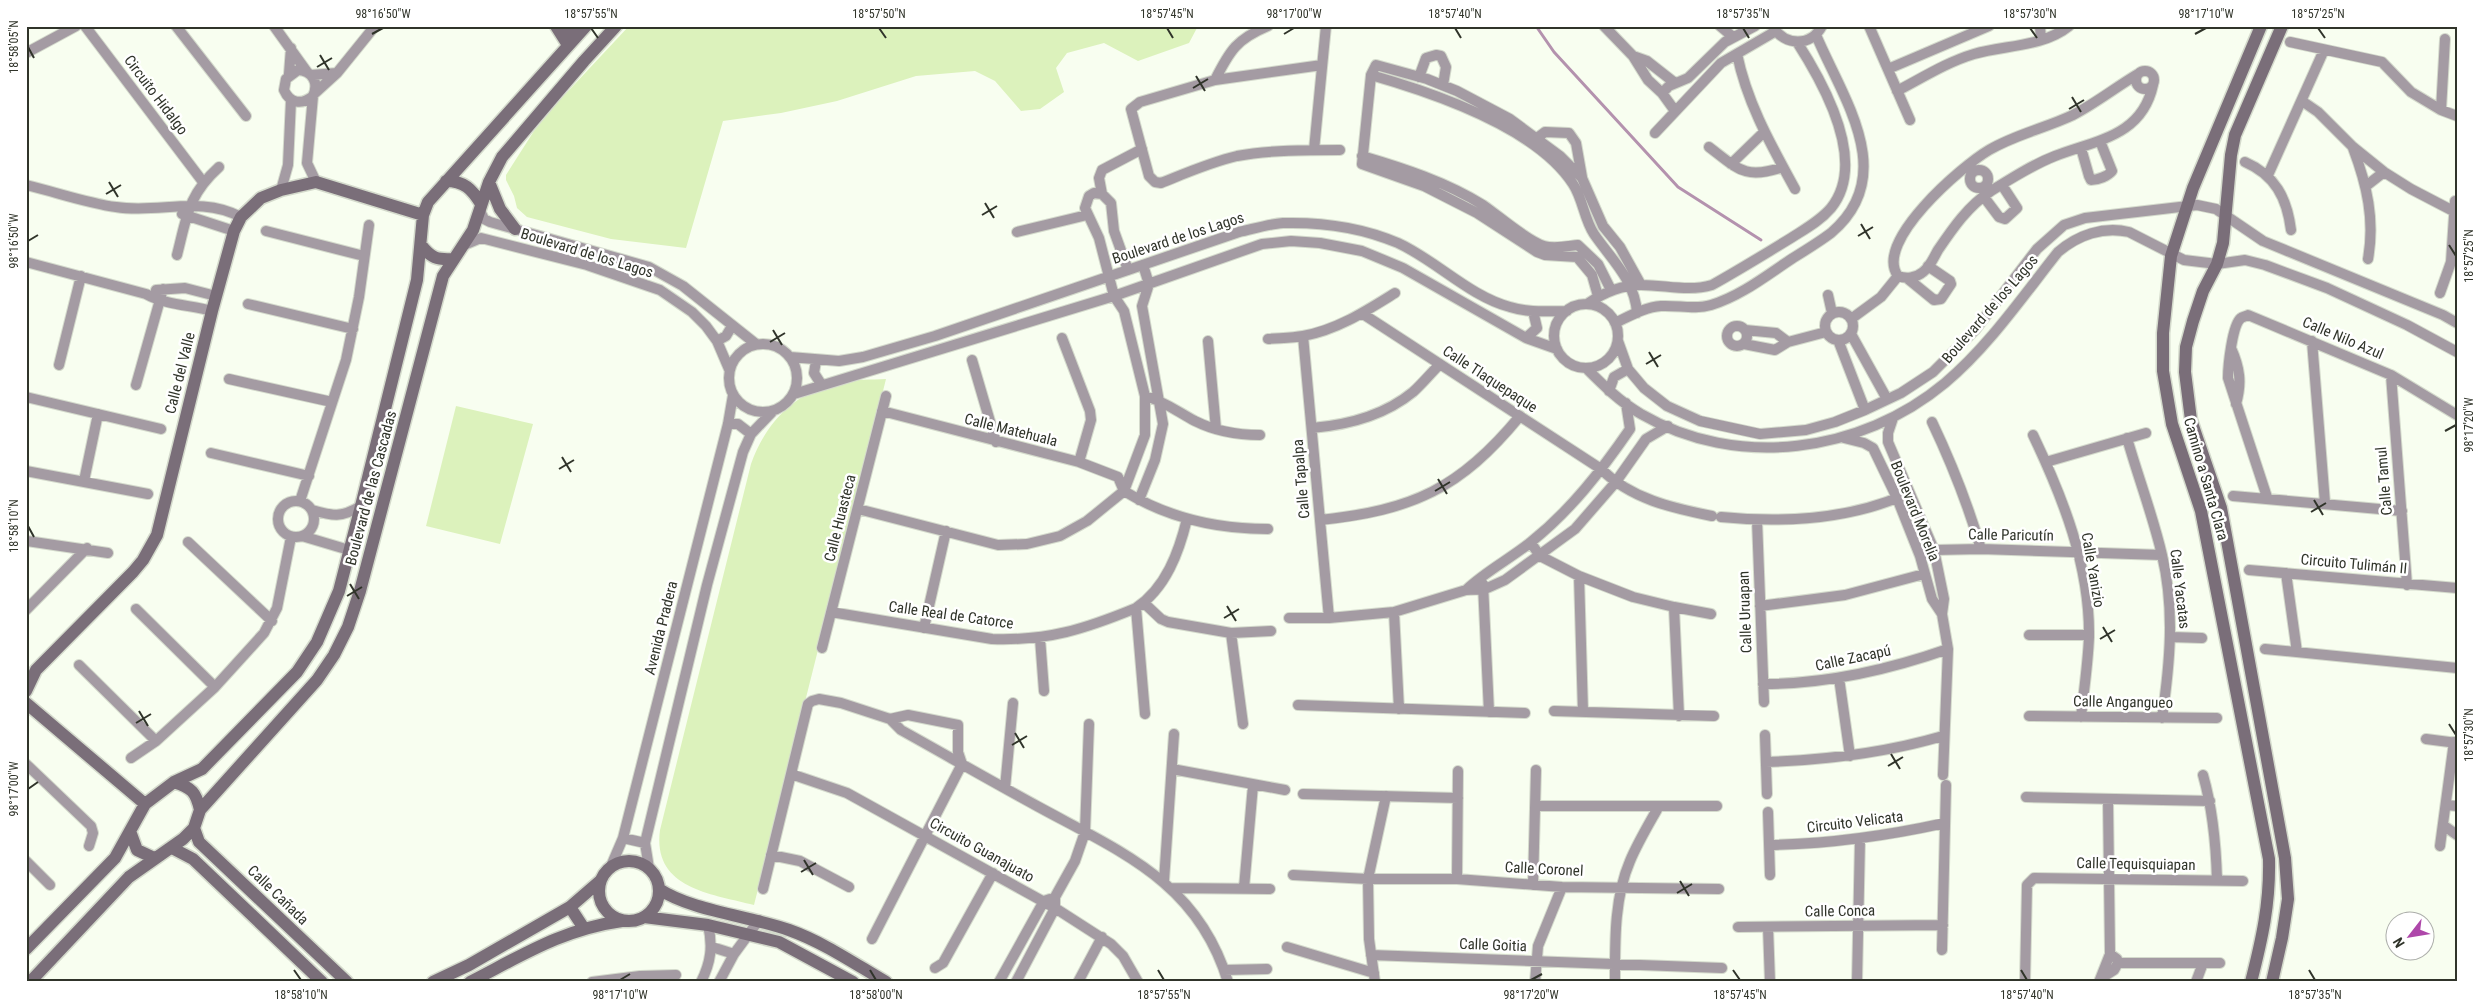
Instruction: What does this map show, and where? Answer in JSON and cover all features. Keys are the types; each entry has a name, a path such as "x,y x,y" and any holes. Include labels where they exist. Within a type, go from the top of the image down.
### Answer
{"main road":[{"path":"556,26 572,42"},
{"path":"566,26 572,42"},
{"name":"Boulevard de las Cascadas","path":"26,949 115,858 145,804 174,782 202,768 297,672 317,642 329,618 361,506 417,280 423,215 428,202 586,26"},
{"name":"Boulevard de las Cascadas","path":"30,982 129,877 154,858 172,848 194,828 200,810 317,680 334,655 348,626 360,591 444,276 473,230 489,182 502,157 616,26"},
{"name":"Camino a Santa Clara","path":"2251,982 2266,926 2270,888 2269,859 2202,512 2172,424 2163,371 2163,333 2171,256 2193,188 2261,26"},
{"name":"Camino a Santa Clara","path":"2272,982 2288,899 2285,858 2221,508 2190,420 2185,372 2186,347 2193,321 2203,291 2217,264 2224,233 2235,135 2282,26"},
{"path":"446,181 457,181 466,185 480,208"},
{"path":"316,182 423,215"},
{"name":"Calle del Valle","path":"27,688 36,670 133,572 151,548 157,535 212,311 234,231 241,217 261,198 281,190 316,182"},
{"path":"489,182 500,209 515,229"},
{"path":"421,245 428,255 435,259 453,259"},
{"path":"26,703 145,804"},
{"path":"174,782 193,791 197,796 200,810"},
{"name":"Calle Cañada","path":"194,828 199,842 346,982"},
{"path":"130,832 137,850 154,858"},
{"path":"172,848 192,859 322,982"},
{"path":"433,982 469,965 570,908 600,881 611,866 618,862 635,861 649,868 658,881 659,889 656,905 644,917 637,920 622,920 583,928 521,954 470,982"},
{"path":"600,881 600,901 612,917 622,920"},
{"path":"659,889 681,902 760,920 791,930 886,982"},
{"path":"247,911 258,898"},
{"path":"674,920 681,902"},
{"path":"570,908 583,928"},
{"path":"644,917 708,925 750,934 787,946 853,982"},
{"path":"276,939 289,927"}],"street":[{"path":"26,53 76,26"},
{"name":"Circuito Hidalgo","path":"85,26 203,182"},
{"path":"176,26 246,116"},
{"path":"274,26 315,80 307,163 316,182"},
{"path":"291,48 289,74 284,90 291,100 299,103 307,101 337,73 375,26"},
{"path":"1215,80 1230,51 1239,41 1268,26"},
{"path":"1314,150 1326,26"},
{"path":"1604,26 1633,56 1648,80 1662,93 1675,111"},
{"path":"1720,26 1733,37"},
{"path":"1662,93 1675,83 1688,78 1714,52 1733,37 1755,26"},
{"path":"1869,26 1910,120"},
{"path":"1888,69 1989,26"},
{"path":"2040,26 2041,40"},
{"path":"1897,91 1949,63 1975,54 2041,40 2062,32 2069,26"},
{"path":"1615,323 1637,313 1661,306 1708,306 1731,298 1824,238 1845,217 1855,201 1863,177 1864,151 1855,120 1827,62 1819,31 1810,39 1797,42 1783,38 1774,29 1721,63 1655,133"},
{"path":"2441,110 2445,39"},
{"path":"1586,304 1603,309 1615,323 1618,341 1616,350 1604,364 1586,368 1569,363 1557,349 1554,339 1555,328 1560,318 1567,311 1576,306 1586,304 1611,290 1636,286 1680,289 1712,285 1815,222 1830,208 1840,193 1845,178 1846,157 1842,137 1823,91 1797,42"},
{"path":"2290,42 2382,62 2411,92 2441,110 2457,116"},
{"path":"2268,174 2324,50"},
{"path":"1714,52 1721,63"},
{"path":"1423,90 1426,58 1436,54 1441,56 1446,67 1443,85"},
{"path":"1737,54 1747,94 1764,132 1795,189"},
{"path":"1633,56 1646,61 1675,83"},
{"path":"1813,69 1827,62"},
{"path":"1598,296 1589,270 1582,261 1571,256 1545,255 1537,252 1477,213 1424,186 1365,167 1362,164 1374,68 1380,64 1443,85 1484,105 1534,140 1578,181 1603,226 1620,247 1636,286 1637,313"},
{"path":"1322,65 1215,80 1134,105 1131,109 1149,176 1155,182 1161,183 1213,163 1239,156 1314,150 1340,150"},
{"path":"289,74 298,70 309,74 337,73"},
{"path":"1851,319 1881,297 1903,277 1923,273 1967,211 1986,192 2047,160 2112,136 2136,120 2146,109 2155,80 2151,72 2141,71 2073,115 2011,139 1941,188 1907,229 1892,257 1894,272 1903,277 1934,300 1941,299 1951,284 1950,281 1928,266"},
{"path":"1372,75 1423,90 1534,140"},
{"path":"1823,91 1838,84"},
{"path":"281,190 288,165 291,100"},
{"path":"2302,101 2318,112 2353,147 2384,172 2411,189 2438,202 2456,207 2454,264 2440,292"},
{"path":"1480,115 1484,105"},
{"path":"1534,140 1545,132 1568,133 1573,137 1576,143 1578,181 1593,232 1636,286"},
{"path":"1731,164 1764,132"},
{"path":"2082,148 2089,176 2091,180 2095,180 2110,174 2112,171 2100,141"},
{"path":"1709,147 1740,171 1749,173 1770,172 1783,167"},
{"path":"2353,147 2366,186 2372,239 2368,259"},
{"path":"1128,270 1114,232 1111,203 1102,194 1099,178 1102,170 1142,149"},
{"path":"1362,156 1407,170 1445,186 1482,205 1545,246 1578,245 1598,264 1611,290"},
{"path":"2245,162 2268,174 2279,190 2289,211 2291,230"},
{"path":"288,165 307,163"},
{"path":"177,255 190,206 203,182 219,167"},
{"path":"1971,168 1981,170 1987,174 1986,192 1998,217 2005,219 2017,208 2002,185"},
{"path":"2366,186 2384,172"},
{"path":"26,185 117,208 170,209 200,205 231,212 241,217"},
{"path":"858,508 946,530 998,546 1027,544 1060,536 1087,521 1124,491 1145,435 1146,396 1124,311 1114,296 1099,238 1085,208 1089,196 1094,193 1102,194"},
{"name":"Boulevard de los Lagos","path":"1618,341 1628,369 1644,388 1667,406 1700,421 1760,434 1806,430 1835,422 1865,410 1918,383 1944,362 1975,330 2037,249 2064,225 2085,218 2188,206 2206,206 2226,216 2263,241 2443,315 2457,323"},
{"name":"Boulevard de los Lagos","path":"480,208 484,219 649,267 683,286 756,344"},
{"path":"170,209 234,231"},
{"path":"2124,213 2120,230 2129,232 2171,256 2197,263 2217,264 2245,260 2265,264 2336,292 2407,324 2457,352"},
{"path":"1017,232 1087,215"},
{"path":"2085,218 2087,234"},
{"name":"Boulevard de los Lagos","path":"790,357 840,361 863,357 935,336 1239,232 1282,223 1322,224 1364,231 1399,244 1488,298 1510,307 1533,311 1567,311"},
{"path":"300,501 346,360 353,330 369,225"},
{"path":"1571,256 1578,245 1603,226"},
{"name":"Boulevard de los Lagos","path":"1586,368 1609,391 1641,414 1700,439 1760,448 1796,446 1843,438 1893,418 1920,402 1951,378 1979,350 2063,248 2087,234 2120,230"},
{"path":"266,231 364,256"},
{"path":"2051,236 2063,248"},
{"name":"Boulevard de los Lagos","path":"462,246 481,238 629,278 660,290 692,312 717,341 729,368"},
{"path":"794,394 797,375 790,357 775,346 756,344 739,352 729,368 728,382 733,395 750,410 761,413 772,412 781,408 794,394 821,384 1114,296 1262,244 1291,241 1320,243 1362,251 1402,268 1526,338 1557,349"},
{"path":"26,262 146,294 160,301 185,304 212,311"},
{"path":"1139,500 1155,460 1163,424 1142,306 1149,284 1143,265"},
{"path":"2023,269 2037,278"},
{"path":"59,365 81,276"},
{"path":"146,294 163,288 185,288 216,296"},
{"path":"136,385 163,288"},
{"path":"1268,339 1303,336 1338,325 1363,314 1395,293"},
{"path":"1828,295 1832,313"},
{"path":"248,304 353,330"},
{"path":"1124,311 1142,306"},
{"path":"1526,338 1537,328 1533,311"},
{"path":"1843,312 1851,319 1853,326 1851,334 1845,339 1830,338 1826,332 1825,321 1832,313 1843,312"},
{"name":"Calle Tlaquepaque","path":"1363,314 1601,469 1615,483 1654,502 1716,517 1757,520 1823,517 1910,493"},
{"name":"Calle Nilo Azul","path":"2267,497 2228,378 2236,324 2241,318 2248,316 2391,375 2457,415"},
{"path":"717,341 726,336 732,326"},
{"path":"1745,330 1748,337 1744,344 1739,347 1729,343 1727,333 1735,326 1745,330 1776,333 1788,342"},
{"path":"1744,344 1774,350 1788,342 1826,332"},
{"path":"1851,334 1887,399"},
{"name":"Calle Tapalpa","path":"1303,336 1329,618"},
{"path":"1062,338 1090,411 1091,420 1079,462"},
{"path":"1838,340 1865,410"},
{"path":"1208,341 1216,429"},
{"path":"2312,341 2325,503"},
{"path":"1133,348 1149,344"},
{"path":"816,360 814,373 821,384"},
{"path":"972,360 996,442"},
{"path":"1312,428 1358,420 1388,407 1412,392 1440,364"},
{"path":"1609,391 1614,377 1628,369"},
{"name":"Calle Tamul","path":"2391,375 2407,585"},
{"path":"229,379 332,402"},
{"name":"Avenida Pradera","path":"611,866 623,838 660,697 728,424 733,395"},
{"name":"Calle Huasteca","path":"822,648 886,396"},
{"path":"1146,396 1160,400 1196,422 1216,429 1241,435 1260,435"},
{"path":"26,397 161,429"},
{"path":"1466,590 1481,576 1496,568 1531,543 1567,511 1630,429 1626,403"},
{"path":"649,868 645,843 707,585 743,452 752,434 772,412"},
{"name":"Calle Matehuala","path":"882,412 1079,462 1118,477 1124,491 1139,500 1187,519 1205,524 1239,529 1268,529"},
{"path":"84,481 98,414"},
{"path":"1320,520 1365,515 1404,505 1434,491 1468,470 1497,444 1520,416"},
{"name":"Boulevard Morelia","path":"1893,418 1888,433 1888,442 1934,550 1944,599 1942,614 1948,650 1943,736 1945,823"},
{"path":"1932,422 1962,488 1981,549"},
{"path":"728,424 738,424 752,434"},
{"path":"1289,618 1329,618 1394,612 1466,590 1484,589 1505,580 1575,529 1615,483 1646,439 1668,426"},
{"path":"1630,429 1646,439"},
{"path":"2046,462 2146,433"},
{"path":"1760,434 1760,448"},
{"name":"Calle Yanizio","path":"2033,435 2063,502 2078,551 2089,635 2081,717"},
{"name":"Boulevard Morelia","path":"1843,438 1864,443 1873,448 1897,498 1920,556 1932,599 1942,614"},
{"name":"Calle Yacatas","path":"2127,438 2162,555 2170,606 2171,637 2162,718"},
{"path":"1873,448 1888,442"},
{"path":"211,452 309,476"},
{"path":"26,471 148,494"},
{"path":"2233,496 2267,497 2402,511"},
{"path":"349,550 296,536 279,527 278,512 290,501 300,501 312,510 333,516 343,515 361,506"},
{"path":"131,758 156,741 215,687 264,633 272,621 277,608 296,536 313,526 312,510"},
{"path":"1145,714 1140,605 1170,569 1180,547 1187,519"},
{"name":"Calle Uruapan","path":"1757,520 1764,702"},
{"path":"924,628 946,530"},
{"path":"188,542 272,621"},
{"path":"1531,543 1540,556 1578,576 1633,597 1674,608 1711,614"},
{"path":"27,544 87,548 108,553"},
{"path":"26,610 87,548"},
{"name":"Calle Paricutín","path":"1920,556 1934,550 1981,549 2162,555"},
{"name":"Circuito Tulimán II","path":"2249,570 2457,588"},
{"path":"2286,573 2297,652"},
{"path":"1760,606 1845,595 1924,574"},
{"path":"1481,576 1484,589 1489,712"},
{"path":"1578,576 1583,712"},
{"path":"688,580 707,585"},
{"path":"1140,605 1160,619 1168,622 1231,633 1271,631"},
{"name":"Calle Real de Catorce","path":"832,612 992,639 1019,640 1077,631 1140,605"},
{"path":"1674,608 1679,716"},
{"path":"136,609 215,687"},
{"path":"1394,612 1399,709"},
{"path":"1231,633 1242,724"},
{"path":"2029,634 2089,635"},
{"path":"2171,637 2202,638"},
{"path":"1040,638 1044,691"},
{"path":"2266,649 2457,668"},
{"name":"Calle Zacapú","path":"1763,684 1800,684 1839,678 1895,666 1948,650"},
{"path":"79,665 156,741"},
{"path":"1839,678 1850,756"},
{"path":"660,697 678,702"},
{"path":"763,888 808,704 812,700 819,699 841,703 890,719 900,730 1125,853 1167,884 1195,913 1224,970 1228,982"},
{"path":"1004,788 1014,704"},
{"path":"1298,705 1525,713"},
{"path":"1554,711 1714,716"},
{"path":"872,939 962,764 958,752 958,725 908,715 890,719"},
{"name":"Calle Angangueo","path":"2029,716 2217,718"},
{"path":"1016,982 1075,861 1085,832 1089,724"},
{"path":"1167,884 1174,734"},
{"path":"1765,735 1767,794"},
{"path":"1766,762 1850,756 1914,745 1943,736"},
{"path":"2426,738 2456,743 2440,846"},
{"path":"26,764 91,826 93,833 89,846"},
{"path":"1172,769 1284,790"},
{"path":"1533,885 1536,770"},
{"path":"1457,879 1458,771"},
{"name":"Circuito Guanajuato","path":"791,774 847,793 1044,902"},
{"path":"2203,775 2216,836 2217,880"},
{"path":"1244,888 1253,785"},
{"path":"1303,794 1458,798"},
{"path":"1375,977 1370,955 1368,879 1386,796"},
{"path":"2026,797 2210,801"},
{"path":"2101,979 2110,954 2108,799"},
{"path":"2446,805 2457,806"},
{"path":"1535,806 1717,806"},
{"path":"1615,982 1615,928 1622,887 1630,861 1659,806"},
{"path":"1768,812 1770,875"},
{"path":"1942,950 1945,823"},
{"name":"Circuito Velicata","path":"1769,845 1811,844 1860,839 1945,823"},
{"path":"2443,824 2457,835"},
{"path":"623,838 645,843"},
{"path":"1857,982 1860,839"},
{"path":"771,855 800,861 849,887"},
{"path":"26,862 50,885"},
{"path":"935,968 943,963 993,873"},
{"name":"Calle Coronel","path":"1293,875 1368,879 1457,879 1562,887 1720,889"},
{"name":"Calle Tequisquiapan","path":"2025,982 2027,885 2034,878 2243,881"},
{"path":"1167,884 1270,889"},
{"path":"1536,982 1535,961 1538,946 1562,887"},
{"path":"999,982 1044,902 1055,903 1102,937 1123,956 1138,982"},
{"path":"719,982 734,954 760,920"},
{"name":"Calle Conca","path":"1738,927 1943,924"},
{"path":"701,982 712,947 708,925"},
{"path":"1768,926 1770,982"},
{"path":"1078,982 1102,937"},
{"path":"712,947 734,954"},
{"path":"1287,947 1375,977"},
{"path":"2110,954 2117,959 2118,963"},
{"name":"Calle Goitia","path":"1370,955 1722,968"},
{"path":"2118,963 2220,963"},
{"path":"2101,979 2114,970 2118,963"},
{"path":"2196,982 2203,963"},
{"path":"1224,970 1267,969"},
{"path":"592,982 640,976 676,975"}],"green space":[{"path":"629,26 1198,26 1189,43 1138,61 1104,43 1067,53 1056,68 1064,92 1040,109 1021,111 995,81 975,71 916,76 837,101 781,113 723,121 686,248 611,239 527,217 517,208 514,196 506,180 506,175 534,131 558,102"},
{"path":"886,379 754,905 704,892 688,886 675,877 665,865 660,850 660,830 751,464 757,449 774,422 796,401 809,393 840,382"},
{"path":"456,406 533,424 500,544 426,526"}],"waterway":[{"path":"1536,26 1554,52 1678,187 1761,240"}]}
